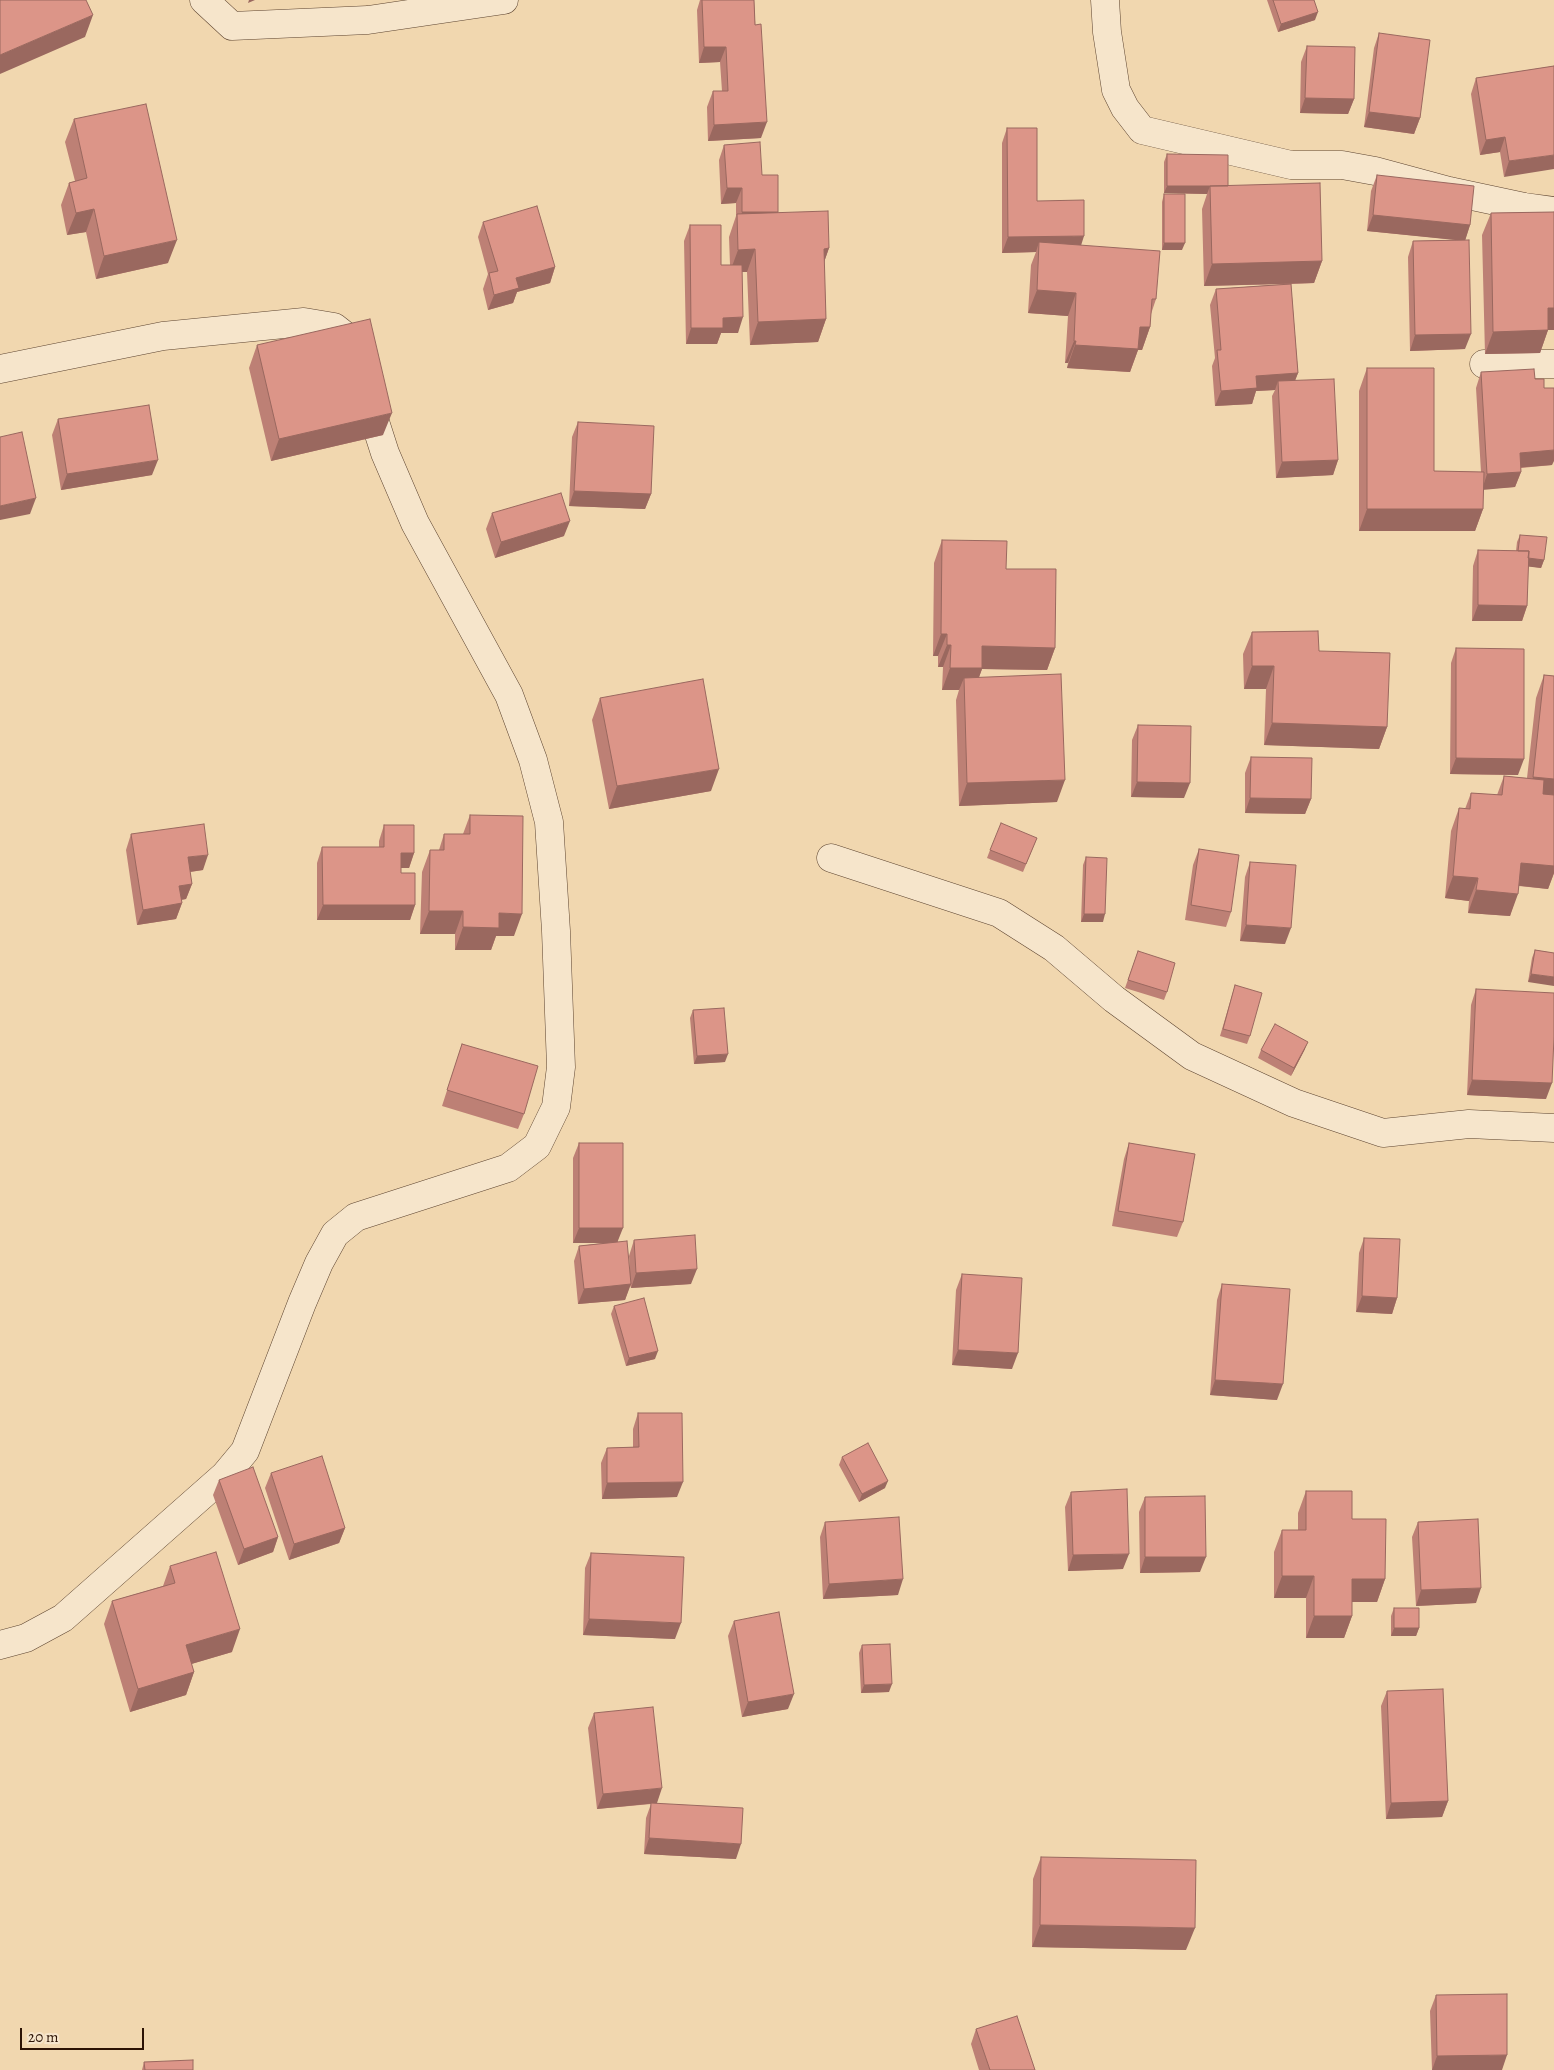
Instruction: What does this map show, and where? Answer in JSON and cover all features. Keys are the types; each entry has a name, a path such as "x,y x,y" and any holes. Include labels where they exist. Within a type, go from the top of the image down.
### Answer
{"street":[{"path":"204,0 232,26 368,20 504,0"},
{"path":"1104,0 1116,90 1125,108 1142,130 1291,165 1342,165 1524,207 1554,210"},
{"path":"0,369 163,336 304,322 334,327 348,338 386,453 415,523 509,695 533,760 549,822 556,931 561,1067 556,1107 537,1146 508,1168 356,1217 335,1234 316,1271 245,1451 225,1475 63,1618 26,1638 0,1645"},
{"path":"1484,364 1554,364"},
{"path":"831,858 999,913 1054,948 1114,999 1192,1056 1294,1103 1384,1133 1469,1124 1554,1128"}],"building":[{"path":"0,0 86,0 93,15 0,55"},
{"path":"702,0 754,0 755,25 761,24 767,122 714,125 713,91 728,91 726,47 704,47"},
{"path":"1273,0 1314,0 1318,12 1281,24"},
{"path":"1379,33 1430,40 1420,118 1369,112"},
{"path":"1307,46 1355,47 1354,99 1305,98"},
{"path":"1554,66 1554,155 1509,161 1505,137 1486,140 1476,78"},
{"path":"146,104 177,240 104,256 94,209 76,213 69,183 87,178 74,119"},
{"path":"1007,128 1037,128 1037,201 1084,200 1084,236 1008,237"},
{"path":"760,142 762,175 778,175 778,212 742,212 742,188 727,188 724,145"},
{"path":"1167,154 1228,155 1228,186 1167,186"},
{"path":"1377,175 1474,186 1470,225 1373,215"},
{"path":"1320,183 1322,261 1212,264 1210,186"},
{"path":"1164,194 1185,194 1185,243 1164,243"},
{"path":"537,206 555,267 516,278 519,288 494,295 489,273 498,271 483,222"},
{"path":"828,211 829,248 824,249 826,319 758,322 755,249 738,250 737,214"},
{"path":"1554,212 1554,308 1548,308 1548,330 1493,332 1491,213"},
{"path":"690,225 721,225 721,265 742,265 743,317 723,318 723,328 691,328"},
{"path":"1469,240 1471,334 1415,335 1413,241"},
{"path":"1039,242 1160,251 1156,299 1152,299 1150,327 1140,327 1138,349 1075,345 1076,293 1037,290"},
{"path":"1291,284 1298,373 1256,376 1257,388 1221,391 1217,350 1221,350 1216,289"},
{"path":"370,319 392,413 279,439 257,345"},
{"path":"1367,368 1434,368 1434,471 1484,472 1483,509 1367,509"},
{"path":"1534,369 1535,379 1544,379 1544,388 1554,388 1554,450 1520,453 1521,472 1487,474 1481,372"},
{"path":"1334,379 1338,460 1282,462 1278,381"},
{"path":"149,405 158,460 67,474 58,419"},
{"path":"578,422 654,426 651,494 574,491"},
{"path":"22,432 36,498 0,506 0,437"},
{"path":"561,493 570,521 501,542 492,513"},
{"path":"1520,535 1547,537 1544,560 1528,558 1529,551 1518,551"},
{"path":"942,540 1007,541 1006,569 1056,569 1055,648 982,646 982,668 950,668 951,645 947,645 947,634 941,634"},
{"path":"1478,550 1529,551 1527,606 1478,605"},
{"path":"1318,631 1319,651 1390,653 1387,727 1272,723 1274,666 1252,666 1252,632"},
{"path":"1456,648 1524,649 1524,759 1456,758"},
{"path":"1061,674 1065,780 967,783 964,678"},
{"path":"1544,675 1554,676 1554,779 1533,777"},
{"path":"703,679 719,769 617,786 600,698"},
{"path":"1138,725 1191,726 1190,783 1137,782"},
{"path":"1251,757 1312,758 1311,799 1250,798"},
{"path":"1504,776 1544,780 1543,794 1554,795 1554,866 1521,863 1518,894 1476,890 1478,878 1453,876 1459,808 1470,809 1471,793 1502,795"},
{"path":"470,815 523,816 522,914 499,913 499,928 463,927 463,911 429,911 430,850 444,850 444,834 470,834"},
{"path":"1001,823 1037,838 1026,864 990,850"},
{"path":"204,824 208,855 188,857 192,884 179,886 182,903 143,910 131,834"},
{"path":"384,825 414,825 414,853 401,853 401,873 415,873 415,905 323,905 322,847 384,847"},
{"path":"1199,849 1239,855 1231,912 1191,905"},
{"path":"1086,857 1107,858 1105,914 1084,914"},
{"path":"1250,862 1296,865 1291,928 1246,925"},
{"path":"1535,950 1554,953 1554,977 1531,974"},
{"path":"1138,951 1175,963 1167,992 1128,980"},
{"path":"1235,985 1262,993 1250,1036 1223,1029"},
{"path":"1476,989 1554,993 1552,1083 1472,1080"},
{"path":"724,1008 728,1054 697,1056 693,1010"},
{"path":"1275,1024 1308,1042 1294,1068 1261,1050"},
{"path":"462,1044 538,1066 524,1114 447,1090"},
{"path":"579,1143 623,1143 623,1228 579,1228"},
{"path":"1129,1143 1195,1154 1183,1222 1118,1211"},
{"path":"695,1235 697,1269 636,1273 634,1240"},
{"path":"1364,1238 1400,1239 1397,1298 1362,1296"},
{"path":"627,1241 631,1284 584,1289 579,1246"},
{"path":"962,1274 1022,1278 1018,1353 958,1350"},
{"path":"1222,1284 1290,1289 1283,1384 1215,1380"},
{"path":"644,1298 658,1351 629,1358 614,1306"},
{"path":"638,1413 682,1413 683,1482 607,1483 607,1448 639,1447"},
{"path":"868,1443 888,1481 862,1494 842,1457"},
{"path":"322,1456 345,1528 294,1544 271,1473"},
{"path":"253,1467 278,1537 244,1549 219,1480"},
{"path":"1127,1489 1129,1554 1073,1555 1071,1492"},
{"path":"1306,1491 1352,1491 1352,1519 1386,1519 1385,1579 1352,1579 1352,1616 1314,1616 1314,1576 1282,1576 1282,1530 1306,1530"},
{"path":"1205,1496 1206,1557 1145,1557 1145,1497"},
{"path":"899,1517 903,1579 829,1584 825,1522"},
{"path":"1478,1519 1481,1588 1421,1590 1418,1522"},
{"path":"216,1552 240,1629 186,1645 194,1672 138,1689 112,1601 175,1583 170,1566"},
{"path":"591,1553 684,1557 681,1623 589,1619"},
{"path":"1394,1608 1419,1608 1419,1628 1394,1628"},
{"path":"779,1612 794,1694 748,1702 734,1621"},
{"path":"890,1644 892,1684 864,1685 862,1645"},
{"path":"1443,1689 1448,1801 1391,1803 1387,1691"},
{"path":"653,1707 662,1788 603,1794 594,1713"},
{"path":"651,1803 743,1808 741,1844 649,1838"},
{"path":"1041,1857 1196,1860 1195,1928 1040,1925"},
{"path":"1507,1994 1507,2055 1437,2056 1436,1995"},
{"path":"1017,2016 1035,2070 990,2070 976,2029"},
{"path":"193,2060 193,2070 145,2070 144,2062"}]}
